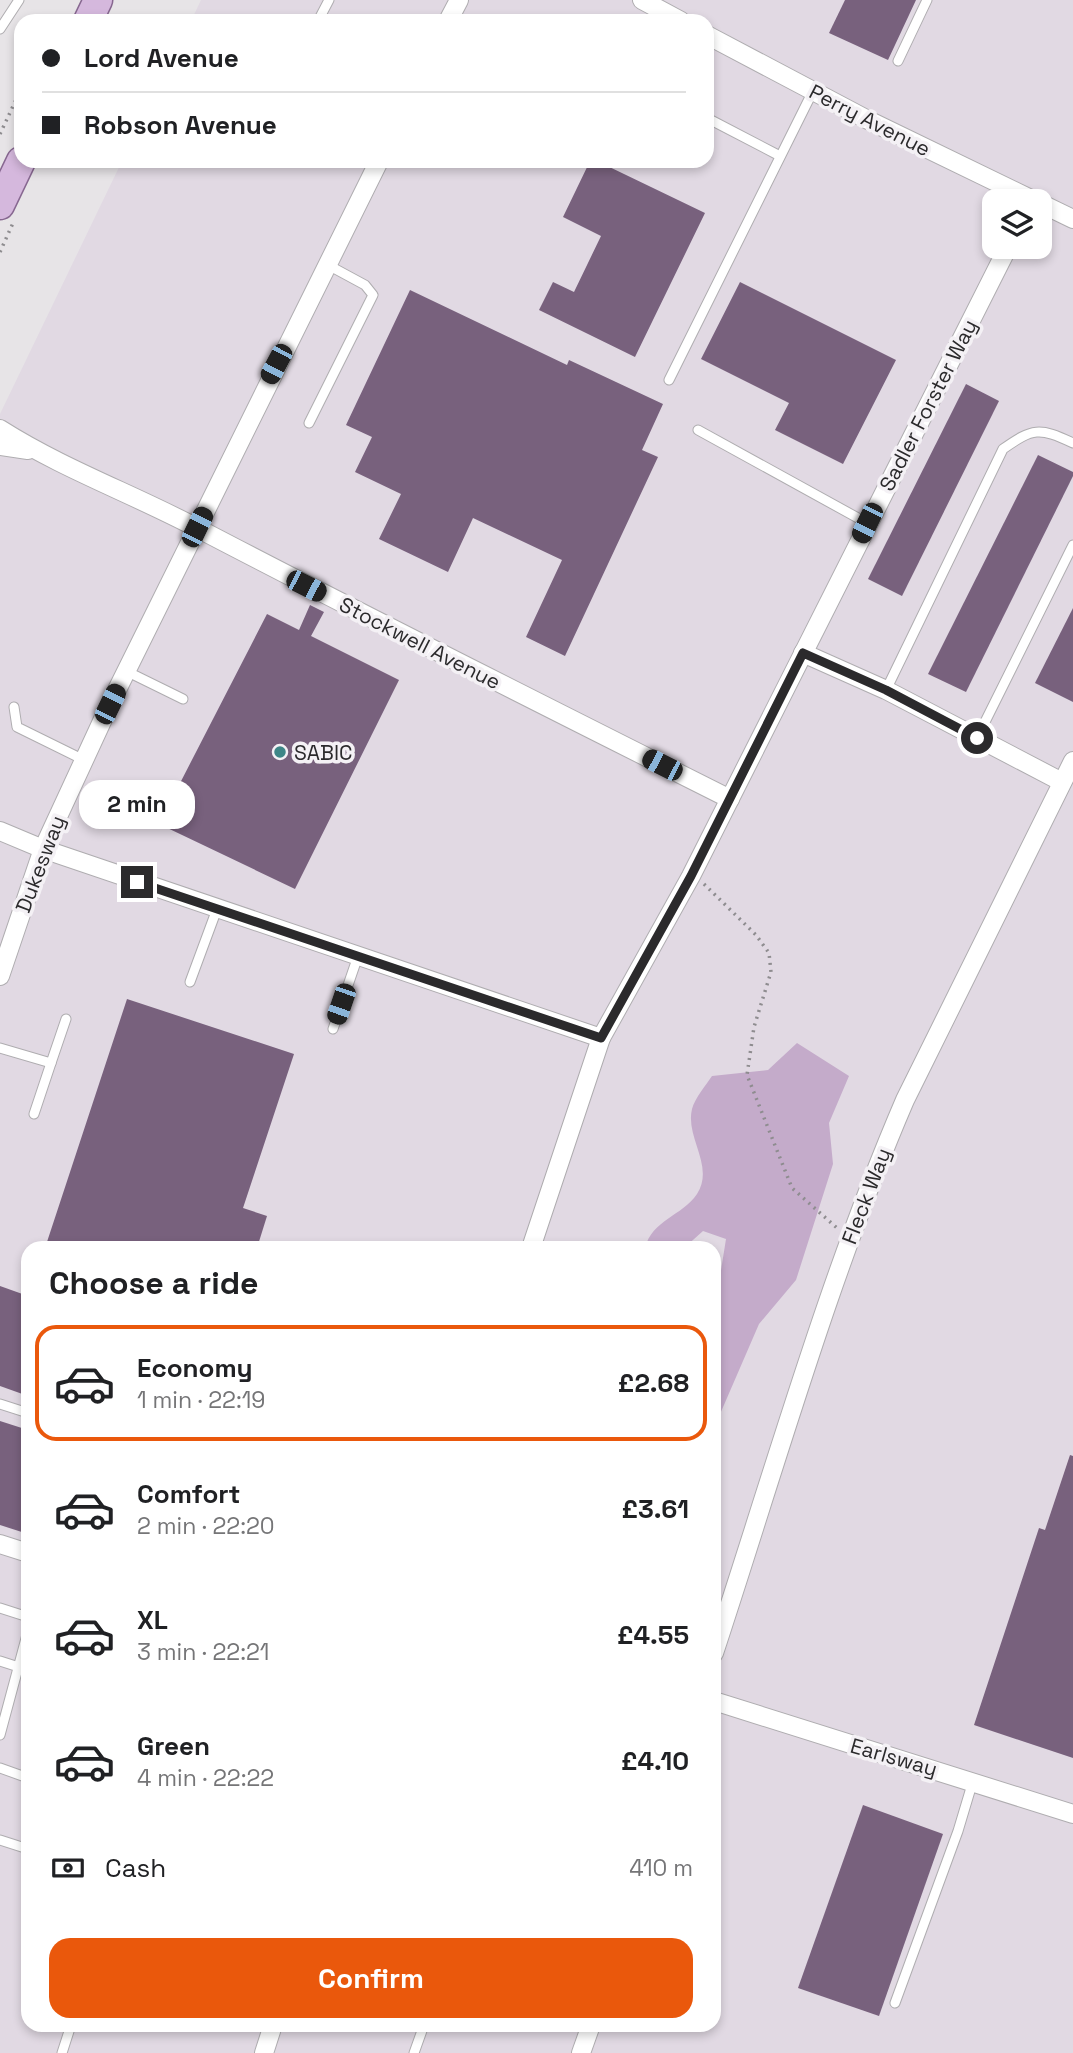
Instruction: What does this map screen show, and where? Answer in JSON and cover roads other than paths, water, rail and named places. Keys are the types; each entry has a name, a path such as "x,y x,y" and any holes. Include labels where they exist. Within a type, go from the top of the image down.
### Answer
{"main road":[{"path":"0,205 18,168"}],"street":[{"path":"642,0 666,14"},
{"name":"Perry Avenue","path":"714,39 1010,189"},
{"name":"Dukesway","path":"0,976 43,849 84,760 376,168"},
{"name":"Perry Avenue","path":"1052,209 1073,219"},
{"name":"Sadler Forster Way","path":"533,1241 601,1038 691,876 1002,259"},
{"name":"Stockwell Avenue","path":"0,429 35,451 197,527 318,592 730,799"},
{"name":"Stockwell Avenue","path":"0,446 35,451"},
{"path":"803,653 886,690 1062,782"},
{"name":"Fleck Way","path":"721,1631 849,1238 905,1100 1073,761"},
{"path":"0,831 43,849 217,909 601,1038"},
{"path":"0,1544 21,1551"},
{"name":"Earlsway","path":"721,1703 1073,1814"},
{"path":"264,2053 266,2032"},
{"path":"581,2053 588,2032"}],"lane":[{"path":"0,29 19,0"},
{"path":"898,61 927,0"},
{"path":"669,380 813,91"},
{"path":"714,122 780,156"},
{"path":"309,423 373,295 365,285 328,265"},
{"path":"698,430 867,523"},
{"path":"886,690 1003,449 1029,431 1049,432 1073,443"},
{"path":"977,738 1073,545"},
{"path":"126,671 183,699"},
{"path":"14,707 17,727 84,760"},
{"path":"190,982 217,909"},
{"path":"333,1029 358,956"},
{"path":"34,1114 66,1019"},
{"path":"0,1048 51,1063"},
{"path":"0,1404 21,1411"},
{"path":"0,1608 21,1615"},
{"path":"0,1735 21,1653"},
{"path":"0,1661 21,1667"},
{"path":"0,1768 21,1776"},
{"path":"895,2003 958,1831 973,1781"},
{"path":"0,1840 21,1847"},
{"path":"62,2053 69,2032"},
{"path":"414,2053 422,2032"}],"place":[{"name":"SABIC","path":"280,752"}]}
